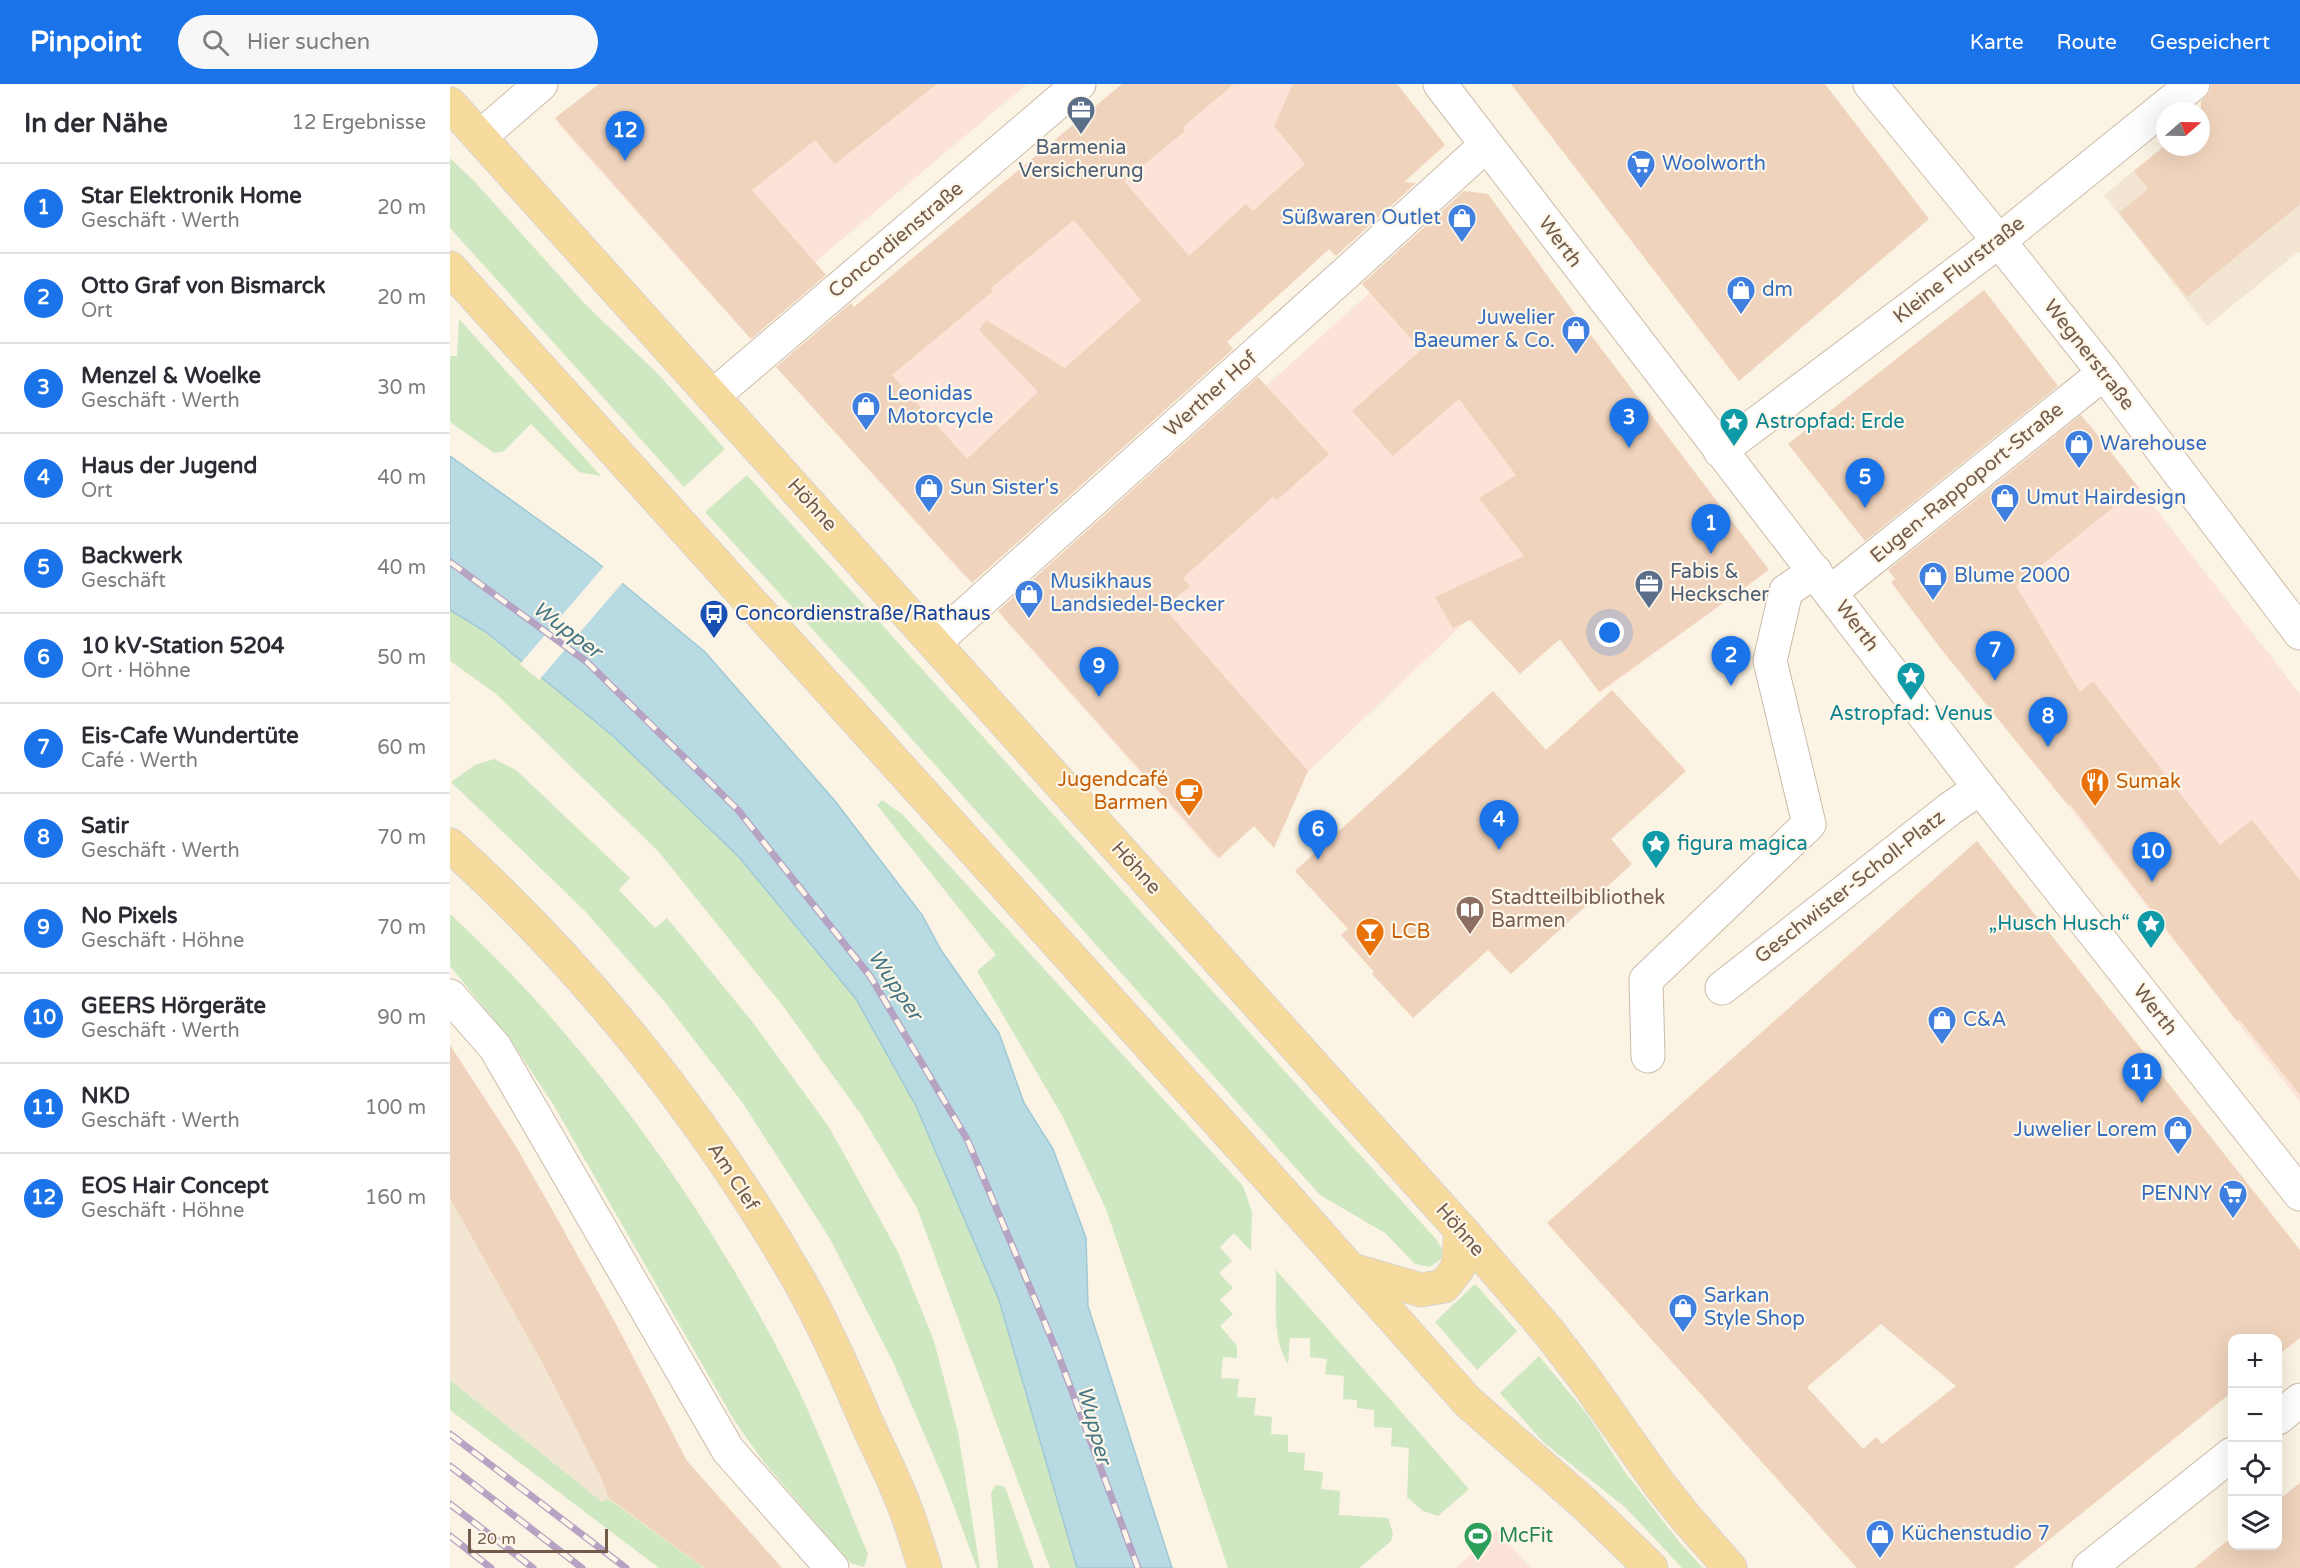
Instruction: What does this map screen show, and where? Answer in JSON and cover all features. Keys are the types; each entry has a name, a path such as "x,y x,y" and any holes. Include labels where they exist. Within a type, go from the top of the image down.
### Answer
{"main road":[{"name":"Höhne","path":"450,104 1461,1230 1548,1331 1659,1484 1730,1568"},
{"path":"450,268 1352,1270 1468,1402 1585,1504 1651,1568"},
{"name":"Am Clef","path":"450,845 562,957 651,1060 729,1169 801,1283 906,1509 925,1568"},
{"path":"1352,1270 1421,1290 1444,1286 1458,1268 1461,1230"}],"street":[{"path":"480,137 541,84"},
{"name":"Concordienstraße","path":"713,396 1079,84"},
{"name":"Werth","path":"1440,84 1980,788 2300,1194"},
{"name":"Wegnerstraße","path":"1870,84 2104,373 2300,633"},
{"name":"Kleine Flurstraße","path":"1720,451 1999,241 2193,84"},
{"name":"Werther Hof","path":"934,642 1345,274 1486,144"},
{"name":"Eugen-Rappoport-Straße","path":"1823,582 2104,373"},
{"path":"1648,1056 1646,980 1809,824 1770,661 1786,591 1823,582"},
{"name":"Geschwister-Scholl-Platz","path":"1722,988 1951,808 1980,788"},
{"path":"450,996 495,1047 728,1450 832,1568"},
{"path":"2282,1414 2300,1400"},
{"path":"2089,1568 2228,1457"}],"shaded area":[{"path":"603,84 1027,84 739,326 558,124"},
{"path":"1122,84 1397,84 1445,145 965,577 779,370"},
{"path":"2300,84 2300,253 2298,252 2207,326 2104,195 2156,152 2156,156 2210,156 2210,141"},
{"path":"1481,193 1769,570 1600,693 1527,596 1467,620 1217,859 1005,620"},
{"path":"2088,422 2300,694 2300,1102 1893,582"},
{"path":"450,1092 687,1461 781,1568 704,1568 608,1500 602,1502 450,1380"},
{"path":"1497,1530 1531,1568 1456,1568"}],"green space":[{"path":"450,158 474,181 584,303 659,375 725,449 684,487 450,228"},
{"path":"459,319 601,476 579,472 531,424 504,451 494,453 450,422 450,356 457,356"},
{"path":"747,475 1435,1238 1443,1250 1441,1259 1430,1267 1415,1264 1385,1233 1320,1195 867,689 705,512"},
{"path":"450,610 486,632 613,736 739,857 856,999 916,1106 999,1300 1077,1568 1050,1568 917,1208 862,1116 783,1006 658,851 495,693 450,661"},
{"path":"494,759 516,770 630,878 619,890 655,928 667,918 751,1020 829,1127 898,1252 934,1341 958,1432 980,1568 977,1568 944,1480 893,1362 829,1237 742,1102 664,1001 585,911 451,782 475,765"},
{"path":"882,800 902,814 1243,1186 1252,1212 1251,1251 1234,1233 1220,1247 1232,1261 1219,1273 1233,1288 1220,1300 1233,1314 1220,1326 1237,1346 1237,1358 1223,1357 1221,1378 1239,1379 1237,1397 1256,1398 1254,1415 1272,1417 1271,1434 1288,1435 1288,1452 1305,1453 1304,1470 1323,1472 1321,1489 1340,1491 1339,1515 1388,1518 1393,1533 1391,1541 1359,1568 1228,1568 1106,1209 1063,1117 977,971 996,955 877,805"},
{"path":"450,914 502,964 552,1018 600,1076 646,1136 729,1262 799,1391 826,1452 868,1554 864,1567 850,1563 763,1461 734,1420 553,1104 512,1042 450,966"},
{"path":"1276,1270 1469,1489 1438,1516 1423,1511 1407,1497 1409,1448 1391,1446 1392,1428 1374,1427 1374,1410 1357,1408 1357,1400 1343,1399 1344,1376 1325,1374 1327,1359 1310,1357 1310,1338 1290,1338 1288,1364 1277,1331"},
{"path":"1475,1284 1517,1331 1477,1370 1435,1322"},
{"path":"1539,1356 1587,1414 1625,1472 1681,1544 1703,1568 1682,1568 1626,1508 1543,1442 1500,1393"},
{"path":"450,1380 602,1502 608,1499 704,1568 659,1568 450,1410"},
{"path":"996,1485 1005,1487 1034,1568 998,1568 991,1493"}],"water":[{"name":"Wupper","path":"450,456 593,559 705,652 835,801 922,915 941,950 999,1033 1024,1103 1053,1149 1086,1238 1088,1306 1172,1568 1077,1568 999,1300 916,1106 856,999 739,857 613,736 486,632 450,610"}],"pier":[{"path":"605,565 624,581 539,680 520,664"}],"building":[{"path":"599,84 937,84 835,164 815,140 752,190 826,275 751,339 555,118"},
{"path":"1122,84 1234,84 1183,127 1185,131 1124,181 1189,256 1246,204 1253,211 1305,164 1274,126 1293,84 1397,84 1445,145 1404,182 1416,183 1336,256 1329,249 1227,342 1233,349 972,583 776,367 851,303 854,307","holes":["1074,220 1141,300 1065,368 986,320 979,330 1038,392 967,459 892,375 993,291 991,288"]},
{"path":"1511,84 1825,84 1929,219 1739,381"},
{"path":"2211,84 2300,84 2300,204 2187,297 2119,213 2148,189 2134,171 2156,153 2156,156 2210,156 2210,102 2201,102 2210,91"},
{"path":"1464,191 1488,194 1581,322 1769,570 1599,692 1560,639 1520,674 1470,620 1453,628 1435,597 1524,556 1479,498 1516,475 1459,399 1393,456 1352,411 1421,350 1362,284"},
{"path":"1984,290 2058,386 1865,541 1788,444"},
{"path":"1258,377 1329,454 1277,500 1273,497 1183,578 1190,586 1164,608 1308,771 1274,848 1254,826 1219,858 998,611"},
{"path":"2081,415 2138,487 2016,586 2080,692 2093,681 2220,845 2252,820 2300,880 2300,1095 2239,1019 2237,1021 2070,804 2068,805 1941,649 1891,582 1895,579 1888,570"},
{"path":"1612,690 1686,771 1611,839 1632,864 1511,974 1488,950 1413,1018 1372,974 1374,972 1341,935 1348,929 1295,871 1493,691 1546,750"},
{"path":"1977,841 2300,1250 2300,1338 2282,1352 2282,1334 2228,1334 2228,1395 2014,1568 1857,1568 1547,1223","holes":["1881,1324 1956,1386 1882,1444 1876,1437 1863,1449 1807,1387"]},
{"path":"450,1045 515,1145 550,1206 616,1324 687,1461 782,1568 705,1568 609,1498 600,1475 542,1362 450,1198"},
{"path":"2300,1483 2300,1568 2194,1568 2228,1540 2228,1550 2282,1550 2282,1497"}],"railway":[{"path":"450,562 587,662 738,810 870,976 967,1139 1058,1354 1138,1568"},
{"path":"450,1434 626,1568"},
{"path":"450,1466 582,1568"},
{"path":"450,1504 533,1568"},
{"path":"450,1536 491,1568"}],"place":[{"name":"Barmenia Versicherung","path":"1081,136"},
{"name":"EOS Hair Concept","path":"625,161"},
{"name":"Woolworth","path":"1641,190"},
{"name":"Süßwaren Outlet","path":"1462,244"},
{"name":"dm","path":"1741,316"},
{"name":"Juwelier Baeumer & Co.","path":"1576,356"},
{"name":"Leonidas Motorcycle","path":"866,432"},
{"name":"Menzel & Woelke","path":"1629,448"},
{"name":"Astropfad: Erde","path":"1734,448"},
{"name":"Warehouse","path":"2079,470"},
{"name":"Backwerk","path":"1865,508"},
{"name":"Sun Sister's","path":"929,514"},
{"name":"Umut Hairdesign","path":"2005,524"},
{"name":"Star Elektronik Home","path":"1711,554"},
{"name":"Blume 2000","path":"1933,602"},
{"name":"Fabis & Heckscher","path":"1649,610"},
{"name":"Musikhaus Landsiedel-Becker","path":"1029,620"},
{"name":"Concordienstraße/Rathaus","path":"714,640"},
{"name":"Eis-Cafe Wundertüte","path":"1995,681"},
{"name":"Otto Graf von Bismarck","path":"1731,686"},
{"name":"No Pixels","path":"1099,697"},
{"name":"Astropfad: Venus","path":"1911,702"},
{"name":"Satir","path":"2048,747"},
{"name":"Sumak","path":"2095,808"},
{"name":"Jugendcafé Barmen","path":"1189,818"},
{"name":"Haus der Jugend","path":"1499,850"},
{"name":"10 kV-Station 5204","path":"1318,860"},
{"name":"figura magica","path":"1656,870"},
{"name":"GEERS Hörgeräte","path":"2152,882"},
{"name":"Stadtteilbibliothek Barmen","path":"1470,936"},
{"name":"„Husch Husch“","path":"2151,950"},
{"name":"LCB","path":"1370,958"},
{"name":"C&A","path":"1942,1046"},
{"name":"NKD","path":"2142,1103"},
{"name":"Juwelier Lorem","path":"2178,1156"},
{"name":"PENNY","path":"2233,1220"},
{"name":"Sarkan Style Shop","path":"1683,1334"},
{"name":"Küchenstudio 7","path":"1880,1560"},
{"name":"McFit","path":"1478,1562"}]}
